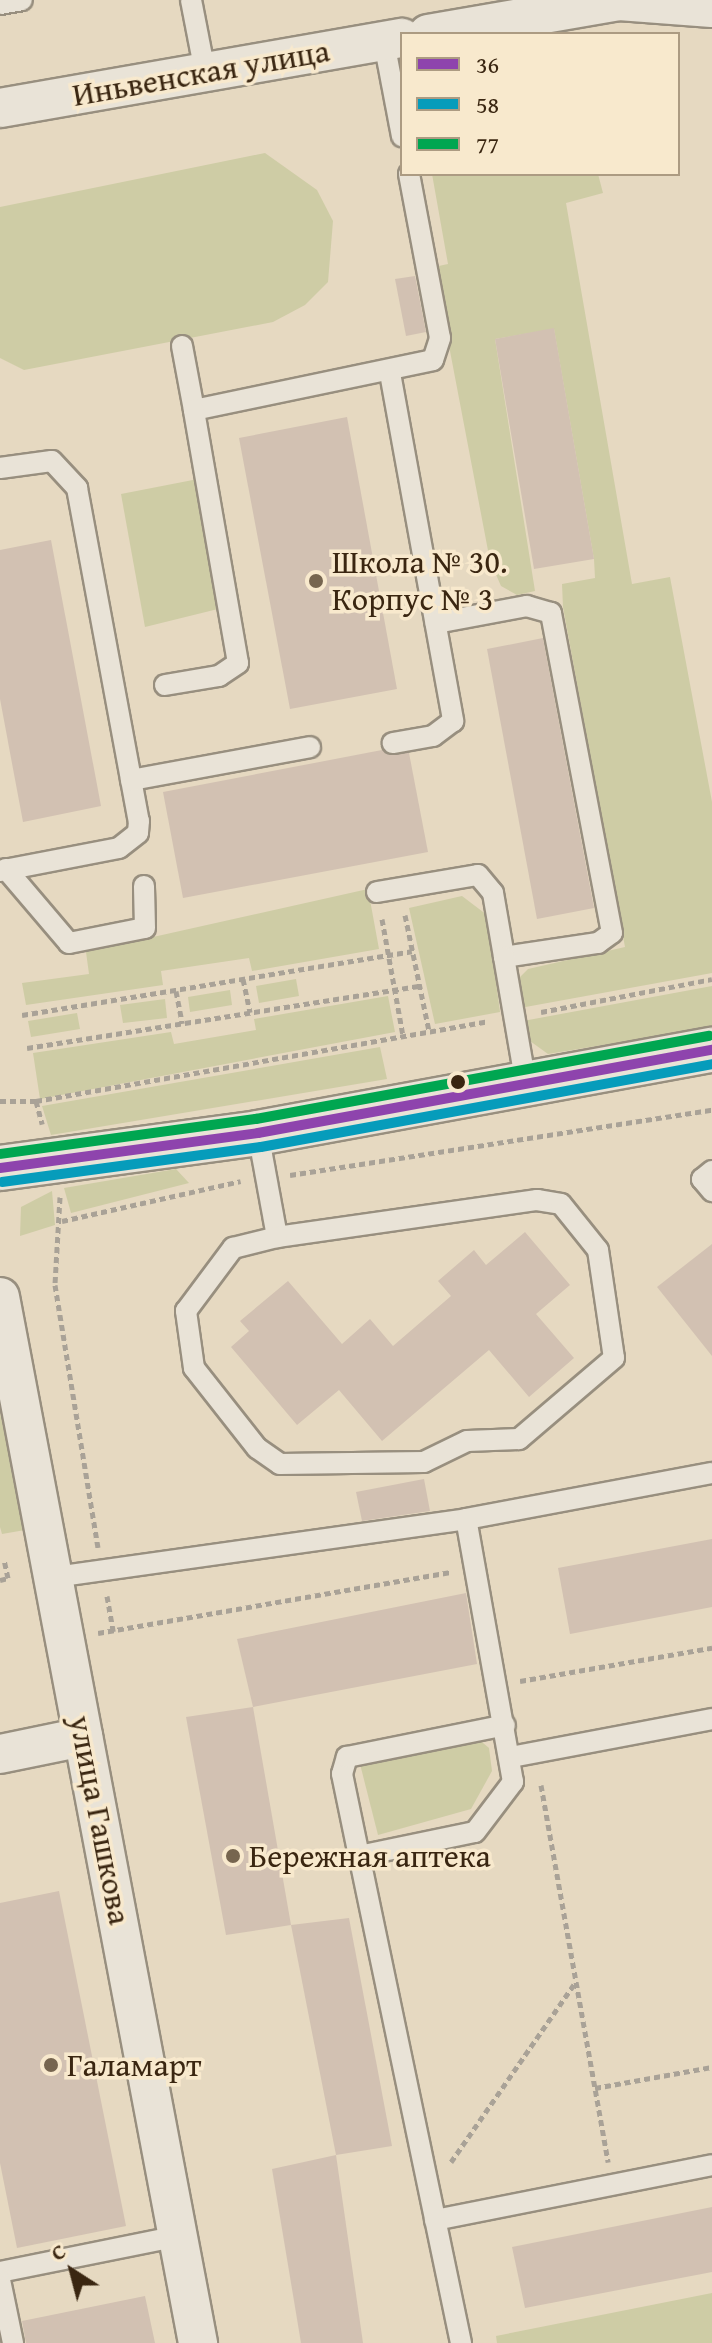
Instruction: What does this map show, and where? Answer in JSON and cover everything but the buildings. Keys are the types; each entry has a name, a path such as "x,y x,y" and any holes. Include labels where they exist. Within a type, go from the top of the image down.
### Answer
{"street":[{"path":"440,32 619,1 712,8"},
{"name":"Иньвенская улица","path":"0,108 393,40"},
{"path":"0,1168 258,1133 712,1050"},
{"name":"улица Гашкова","path":"0,1297 198,2343"},
{"path":"0,1754 83,1737"}],"lane":[{"path":"0,4 22,0"},
{"path":"191,0 205,72"},
{"path":"393,40 400,115"},
{"path":"194,410 421,367 440,350 409,176"},
{"path":"165,685 219,676 238,663 182,346"},
{"path":"390,373 453,721 433,736 393,743"},
{"path":"0,468 52,461 77,488 139,821 130,842 3,870 69,943 145,928 144,886"},
{"path":"436,623 541,606 556,625 612,933 598,943 504,957"},
{"path":"131,780 310,747"},
{"path":"377,892 478,875 493,893 526,1084"},
{"path":"258,1133 277,1237"},
{"path":"712,1171 702,1179 712,1191"},
{"path":"550,1199 570,1212 598,1250 614,1358 519,1439 467,1441 424,1462 280,1464 257,1448 194,1368 186,1311 233,1248 277,1237 550,1199"},
{"path":"55,1577 466,1519 712,1473"},
{"path":"359,1856 463,1837 485,1825 513,1782 511,1757 466,1519"},
{"path":"511,1757 712,1719"},
{"path":"461,2343 342,1774 347,1757 505,1725"},
{"path":"435,2220 712,2165"},
{"path":"0,2272 179,2236"},
{"path":"0,2280 13,2343"}],"path":[{"path":"400,887 429,1031"},
{"path":"377,892 403,1036"},
{"path":"22,1015 412,951"},
{"path":"243,979 250,1012"},
{"path":"0,1101 36,1101 712,979"},
{"path":"27,1048 420,986"},
{"path":"176,991 182,1023"},
{"path":"36,1101 45,1134"},
{"path":"62,1221 267,1178 712,1110"},
{"path":"60,1192 62,1221 55,1285 113,1631"},
{"path":"0,1580 8,1578 4,1559"},
{"path":"66,1639 476,1568"},
{"path":"497,1685 712,1648"},
{"path":"536,1753 612,2185"},
{"path":"430,2193 576,1982"},
{"path":"595,2088 712,2067"}],"shaded area":[{"path":"265,153 317,190 333,221 328,282 305,305 273,322 24,370 0,358 0,207"},
{"path":"432,176 599,176 603,193 566,203 632,584 670,577 712,802 712,973 520,1008 517,980 528,969 625,947 563,607 562,584 595,578 594,559 554,329 495,339 535,591 517,595 501,586 490,561 434,267 448,264"},
{"path":"198,479 222,608 145,627 121,494"},
{"path":"368,889 379,949 252,971 249,958 161,971 163,985 26,1005 22,983 89,974 86,952"},
{"path":"462,896 487,915 500,1012 435,1024 409,908"},
{"path":"296,979 299,996 259,1003 256,986"},
{"path":"712,986 712,1027 548,1054 530,1041 523,1021"},
{"path":"230,990 232,1005 190,1012 188,997"},
{"path":"388,996 395,1032 40,1099 33,1053 171,1032 174,1044 256,1030 254,1019"},
{"path":"165,999 167,1018 123,1023 120,1005"},
{"path":"77,1013 80,1029 31,1037 28,1021"},
{"path":"380,1047 387,1079 51,1135 42,1106"},
{"path":"176,1169 189,1183 71,1213 64,1188"},
{"path":"52,1191 55,1225 20,1236 21,1207"},
{"path":"0,1413 25,1530 2,1534 0,1527"},
{"path":"476,1737 489,1748 492,1771 471,1809 378,1835 359,1760"},
{"path":"712,2293 712,2343 497,2343 496,2336"}],"transit line":[{"name":"77","path":"0,1154 256,1119 709,1036"},
{"name":"36","path":"0,1168 258,1133 712,1050"},
{"name":"58","path":"2,1182 261,1147 712,1064"}],"place":[{"name":"Школа № 30. Корпус № 3","path":"316,581"},
{"name":"Бережная аптека","path":"233,1856"},
{"name":"Галамарт","path":"51,2065"}]}
